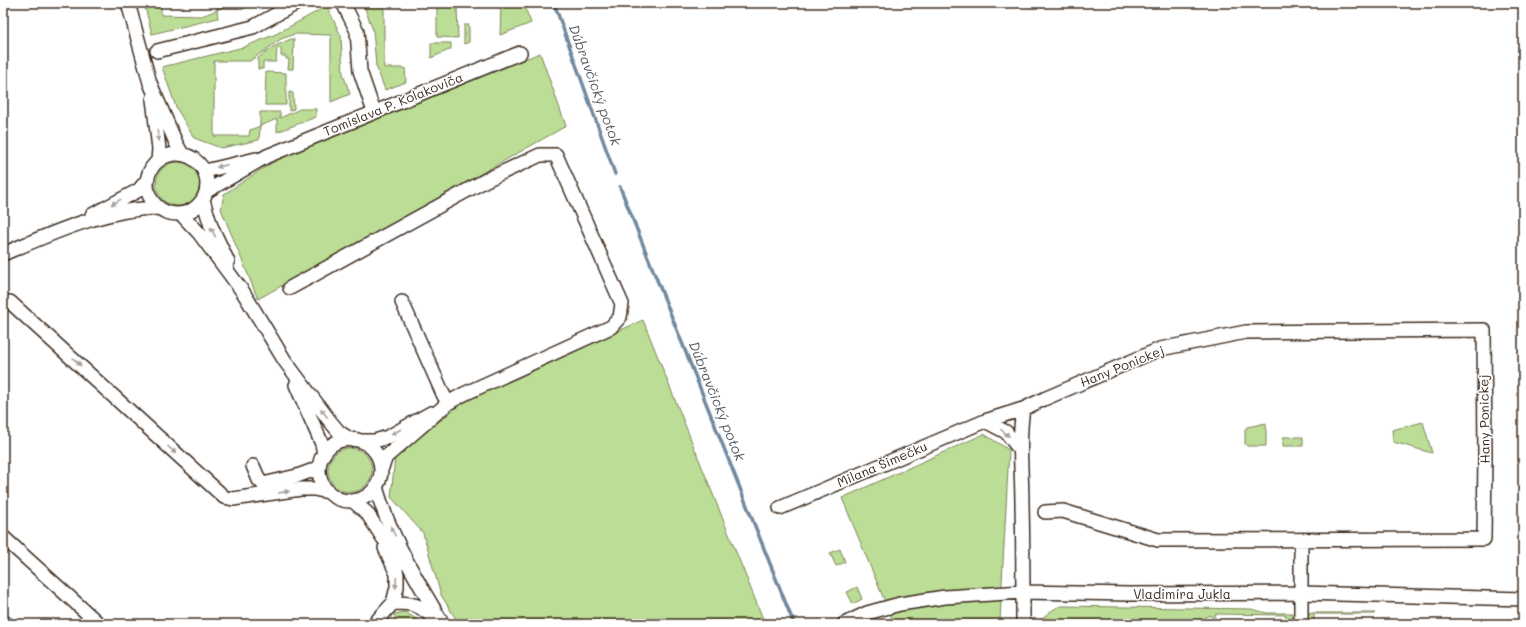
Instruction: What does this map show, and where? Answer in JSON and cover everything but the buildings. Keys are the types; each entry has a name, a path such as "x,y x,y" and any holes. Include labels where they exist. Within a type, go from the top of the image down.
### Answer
{"street":[{"path":"128,3 150,83 159,149 158,161"},
{"path":"157,51 254,27 297,3"},
{"path":"343,3 357,31 360,71 374,112"},
{"name":"Tomislava P. Kolakoviča","path":"205,171 267,156 520,53"},
{"path":"150,83 182,154"},
{"path":"3,302 10,302 224,497 233,499 301,489 314,489 328,492 340,500 353,501 366,497 376,487 380,479 381,470 380,463 375,452 366,444 339,432 285,361 243,292 210,226 205,195 208,181 205,171 196,160 182,154 169,155 158,161 151,170 147,180 139,190 75,225"},
{"path":"290,288 488,179 540,155 556,155 622,304 620,318 611,326 464,394 388,437 375,441 356,440 336,443 324,454 319,468 320,479 328,492"},
{"name":"Tomislava P. Kolakoviča","path":"205,195 267,156"},
{"path":"147,180 148,194 152,202 167,213 181,214 194,210 205,195"},
{"path":"4,250 75,225 134,209 159,208"},
{"path":"181,214 199,233 243,292"},
{"path":"402,302 443,394 446,405"},
{"name":"Hany Ponickej","path":"1024,409 1160,349 1246,332 1484,330 1484,539 1158,540 1063,511 1045,512"},
{"path":"285,361 315,427 322,444 324,454"},
{"path":"381,470 386,457 419,430 446,405"},
{"path":"1023,624 1020,450 1021,426 1024,409"},
{"name":"Milana Šimečku","path":"780,508 985,421 1024,409"},
{"path":"985,421 1006,432 1020,450"},
{"path":"253,466 259,480 264,484 297,476 319,468"},
{"path":"376,487 380,502 416,579 443,624"},
{"path":"353,501 367,513 383,538 416,579"},
{"path":"3,537 99,624"},
{"path":"374,624 393,603 397,587 396,574 386,553 383,538"},
{"path":"1301,540 1301,624"},
{"name":"Vladimíra Jukla","path":"844,624 867,613 900,604 945,598 1023,592 1129,594 1301,593 1523,599"},
{"path":"393,603 410,603 422,608 440,624"}],"green space":[{"path":"144,3 161,3 161,15 202,16 217,10 218,18 152,34"},
{"path":"217,3 232,3 217,10"},
{"path":"240,3 256,3 241,10"},
{"path":"363,3 384,3 384,68 405,68 406,82 385,90 376,66 373,30"},
{"path":"501,3 523,3 531,23 500,35"},
{"path":"437,4 457,5 458,38 437,37"},
{"path":"327,6 341,36 343,74 350,94 331,102 331,35 295,34 281,39 250,61 214,61 214,136 249,136 250,130 260,126 259,140 221,148 194,138 176,107 162,67 244,47 276,34"},
{"path":"464,25 469,25 469,42 464,44"},
{"path":"294,39 293,69 288,69 289,59 286,59 286,56 281,56 281,48 277,48 276,62 263,62 263,69 258,69 258,58 273,47"},
{"path":"431,43 451,43 451,49 431,58"},
{"path":"540,53 566,126 258,299 221,209 224,194 281,157"},
{"path":"266,72 286,73 286,105 265,105"},
{"path":"289,92 293,93 294,109 289,111"},
{"path":"300,109 316,109 316,117 277,132 277,119 260,126 260,112 280,112 280,118"},
{"path":"174,162 182,162 194,168 200,180 200,188 194,200 182,206 174,206 162,200 156,188 156,180 162,168"},
{"path":"643,320 765,624 459,624 441,595 423,533 391,497 395,457 467,399"},
{"path":"1423,422 1432,453 1393,442 1392,430"},
{"path":"1266,423 1266,446 1247,446 1245,444 1245,430 1247,427"},
{"path":"984,434 1009,450 1000,621 1035,620 1035,624 887,624 893,621 842,498"},
{"path":"1283,437 1303,437 1303,446 1283,446"},
{"path":"354,448 366,454 371,462 371,478 366,486 358,491 346,492 334,486 329,478 328,466 334,454 342,449"},
{"path":"840,549 845,562 836,566 830,553"},
{"path":"857,587 862,599 853,604 847,592"},
{"path":"1061,606 1251,609 1267,613 1292,613 1293,618 1292,621 1286,623 1286,615 1215,614 1215,623 1211,615 1191,624 1039,624 1049,613"},
{"path":"405,612 418,620 421,624 397,624 394,614"},
{"path":"1375,613 1314,614 1314,623 1309,622 1308,618 1309,614"}],"waterway":[{"name":"Dúbravčický potok","path":"554,3 615,174"},
{"name":"Dúbravčický potok","path":"620,187 794,624"},
{"path":"3,613 17,624"}]}
